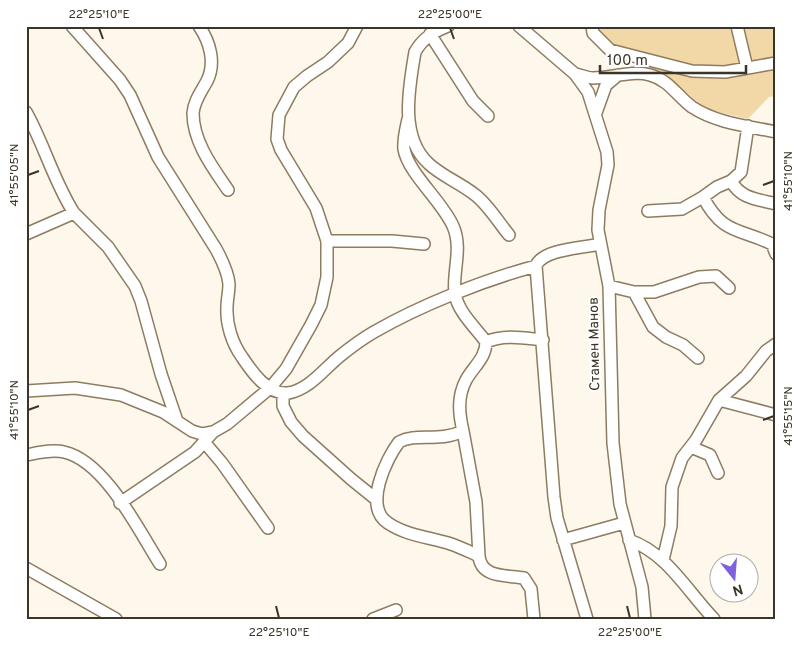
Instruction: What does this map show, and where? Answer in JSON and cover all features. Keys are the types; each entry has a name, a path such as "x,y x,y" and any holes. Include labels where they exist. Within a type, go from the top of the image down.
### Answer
{"street":[{"path":"199,26 207,38 212,56 207,80 195,103 193,113 195,129 207,159 228,190"},
{"path":"120,503 194,452 205,443 213,432 253,404 270,388 290,362 321,305 327,277 327,241 316,208 281,150 277,139 277,127 283,106 294,88 335,56 348,43 357,26"},
{"path":"448,26 430,34 421,42 415,52 404,140 406,157 442,205 454,228 458,246 455,295 461,308 486,342 486,350 466,379 459,404 462,431 478,516 480,565 486,572 524,578 532,589 534,619"},
{"name":"Стамен Манов","path":"519,26 575,74 588,92 607,152 608,165 599,210 598,230 609,286 613,443 617,488 624,523 642,587 645,619"},
{"path":"592,26 593,33 610,50 703,73 725,72 776,63"},
{"path":"737,26 747,68"},
{"path":"73,27 120,80 130,95 158,157 216,249 222,260 229,285 226,309 235,345 260,381 270,388 283,393 296,390 304,386 357,343 375,332 455,295 536,266"},
{"path":"430,34 473,101 488,116"},
{"path":"663,80 680,68"},
{"path":"575,74 593,78 641,73 663,80 693,107 716,119 776,132"},
{"path":"596,113 606,85 618,75"},
{"path":"26,112 44,146 66,201 74,213 108,247 135,286 177,421"},
{"path":"408,119 411,139 419,153 430,165 475,194 509,235"},
{"path":"648,211 682,209 717,187 731,181 741,172 748,126"},
{"path":"731,181 739,192 746,196 776,204"},
{"path":"703,197 709,208 730,229 772,244 776,254"},
{"path":"26,234 74,213"},
{"path":"327,241 392,241 424,244"},
{"path":"587,619 564,540 554,497 536,266 538,261 548,254 600,244"},
{"path":"609,286 634,292 654,292 699,277 716,276 729,288"},
{"path":"634,292 653,328 683,345 698,358"},
{"path":"486,342 494,338 509,337 543,340"},
{"path":"663,560 671,526 674,477 682,458 691,447 719,400 746,376 766,351 776,344"},
{"path":"26,391 76,388 110,392 134,399 164,412 192,431 202,434 213,432"},
{"path":"283,393 283,406 291,422 303,436 377,500 384,519 388,524 422,538 450,544 479,556"},
{"path":"719,400 776,415"},
{"path":"377,500 385,464 399,442 413,438 443,438 462,431"},
{"path":"205,443 222,463 268,528"},
{"path":"691,447 710,455 718,472"},
{"path":"26,455 64,452 77,458 99,474 160,564"},
{"path":"564,540 624,523"},
{"path":"629,540 644,547 663,560 714,619"},
{"path":"26,568 116,619"},
{"path":"373,619 396,610"}],"shaded area":[{"path":"599,26 776,26 776,96 769,97 748,119 705,109 687,93 610,50 600,37"}]}
